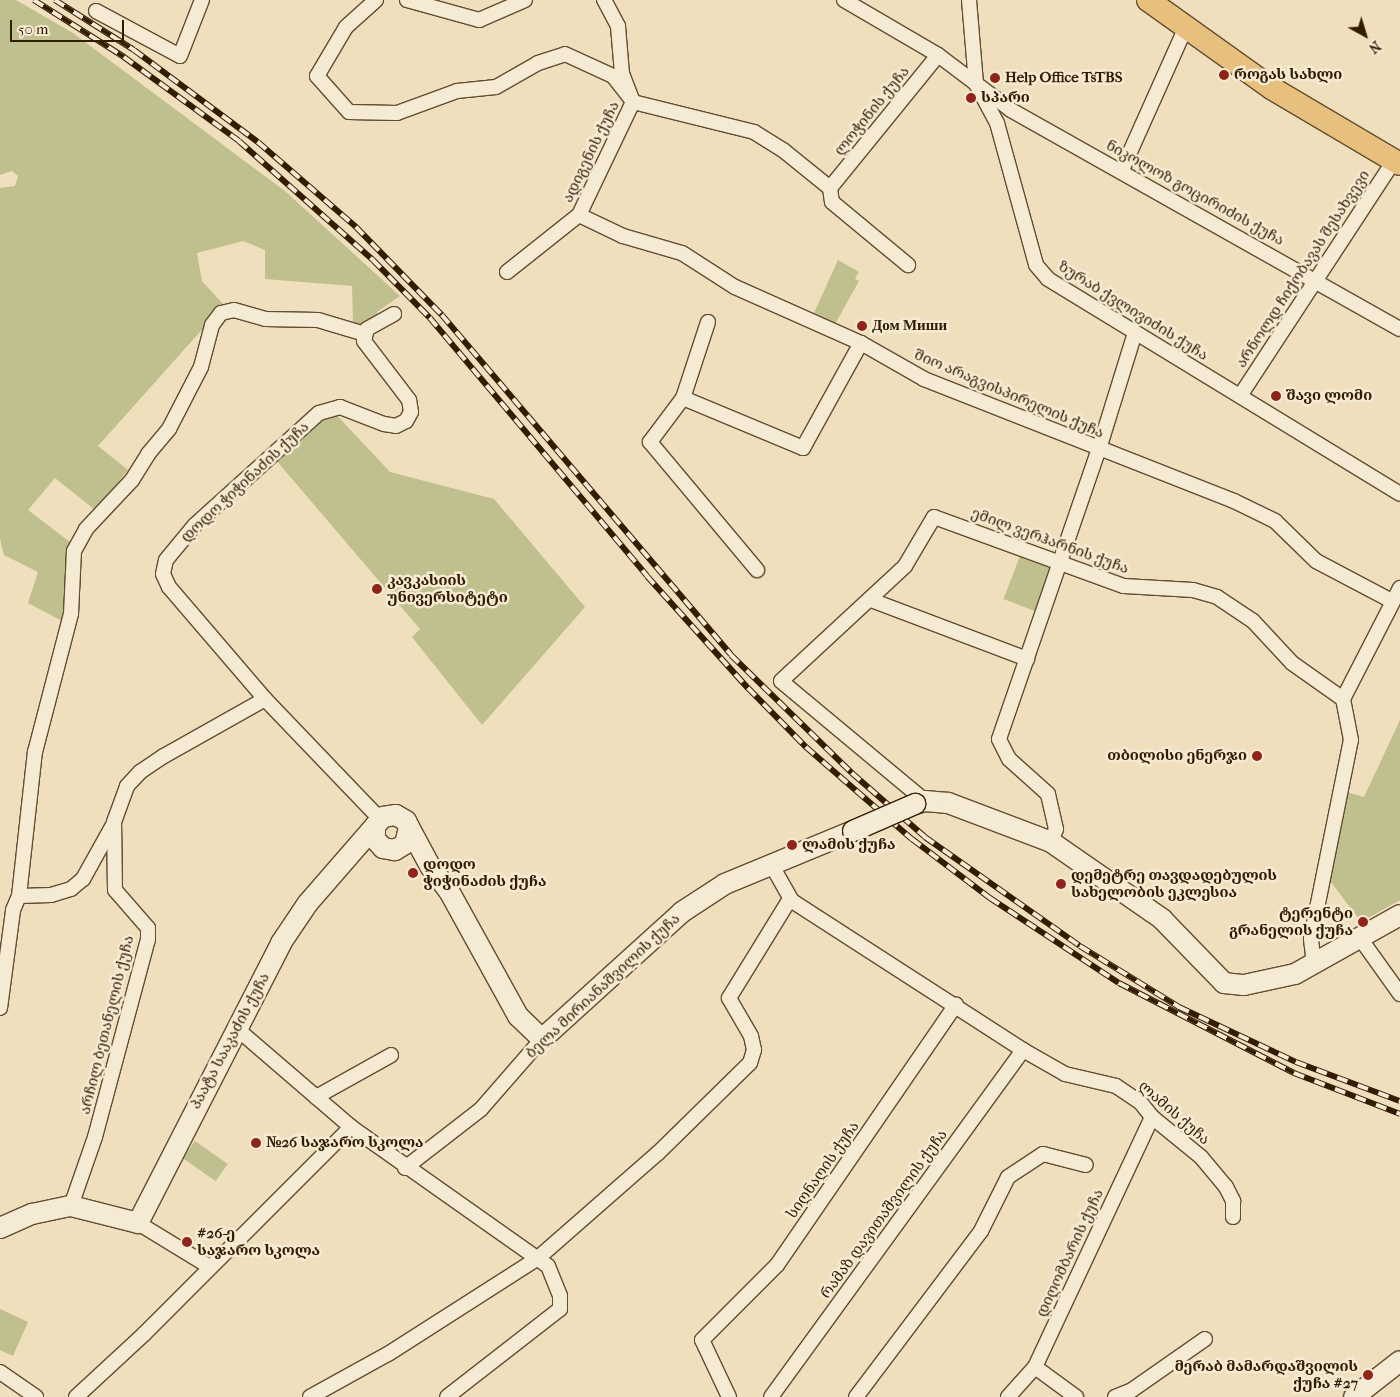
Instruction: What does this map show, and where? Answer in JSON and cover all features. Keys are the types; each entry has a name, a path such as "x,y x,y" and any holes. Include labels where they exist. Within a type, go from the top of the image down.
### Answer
{"main road":[{"path":"1148,0 1273,89 1397,163"}],"street":[{"path":"96,11 180,56 202,0"},
{"path":"376,0 346,27 317,76 349,112 397,113 457,91 496,87 538,62 566,54 613,76 633,102 754,132 783,150 830,188 832,202 908,265"},
{"path":"407,0 451,6 478,20 526,0"},
{"path":"604,0 618,26 622,74 633,102"},
{"name":"ნიკოლოზ გოცირიძის ქუჩა","path":"844,0 938,55 1011,110 1122,170 1400,329"},
{"name":"ზურაბ ქვლივიძის ქუჩა","path":"969,0 976,84 997,123 1036,265 1048,279 1400,494"},
{"path":"1122,170 1186,27"},
{"name":"ლოჭინის ქუჩა","path":"830,188 938,55"},
{"name":"ადიგენის ქუჩა","path":"507,272 579,215 633,102"},
{"name":"არნოლდ ჩიქობავას შესახვევი","path":"1240,396 1315,279 1397,163"},
{"name":"შიო არაგვისპირელის ქუჩა","path":"579,215 623,236 682,253 735,287 861,343 924,379 1234,501 1275,520 1316,561 1392,601"},
{"path":"0,1008 13,910 19,896 35,752 68,629 74,551 86,529 132,480 148,454 169,428 201,367 212,325 221,313 234,310 266,319 318,320 365,334 367,329 394,314"},
{"path":"708,322 683,398 650,442 757,570"},
{"path":"1051,842 1056,829 1048,794 1009,759 999,739 1099,449 1135,332"},
{"name":"დოდო ჭიჭინაძის ქუჩა","path":"365,334 364,341 408,400 411,412 406,421 396,426 384,424 340,407 318,413 195,525 166,560 163,574 169,587 265,699 378,823"},
{"path":"683,398 803,448 861,343"},
{"name":"ემილ ვერჰარნის ქუჩა","path":"871,600 905,566 934,517 1124,586 1193,590 1218,596 1253,621 1292,663 1343,699"},
{"path":"1314,964 1311,938 1351,740 1343,699 1400,588"},
{"path":"1026,659 871,600 781,681 920,803 971,810 1051,842 1162,919 1224,983 1244,985 1294,974 1400,915"},
{"name":"არჩილ ბეთანელის ქუჩა","path":"72,1206 95,1137 148,939 148,928 115,890 114,822 127,786 140,772 265,699"},
{"name":"ბელა მირიანაშვილის ქუჩა","path":"405,1168 481,1109 542,1039 682,912 725,884 920,803"},
{"path":"430,866 392,850 375,839 378,823 396,815 409,827 430,866 449,891 518,1016 542,1039"},
{"path":"19,896 51,895 71,889 83,879 114,822"},
{"name":"პაატა სააკაძის ქუჩა","path":"138,1223 281,943 337,868 378,823"},
{"path":"392,850 405,844 409,827"},
{"name":"პაატა სააკაძის ქუჩა","path":"337,868 365,855 392,850"},
{"name":"ლამის ქუჩა","path":"771,864 790,899 1023,1050 1065,1074 1116,1086 1141,1102 1152,1117 1201,1158 1226,1187 1234,1201 1233,1217"},
{"path":"310,1397 388,1354 538,1258 631,1179 750,1063 754,1050 751,1036 729,998 790,899"},
{"path":"1360,938 1400,994"},
{"name":"სიღნაღის ქუჩა","path":"729,1397 702,1340 777,1265 956,1005"},
{"path":"236,1028 351,1127 405,1168 548,1266 560,1296 560,1309 447,1397"},
{"name":"რამაზ დავითაშვილის ქუჩა","path":"771,1397 1023,1050"},
{"path":"316,1097 391,1055"},
{"name":"დიღომბარის ქუჩა","path":"1008,1397 1035,1367 1152,1117"},
{"path":"76,1397 351,1127"},
{"path":"856,1397 981,1231 1008,1177 1043,1154 1086,1165"},
{"path":"0,1228 32,1214 72,1206 138,1223 210,1267"},
{"path":"1115,1397 1132,1390 1205,1339"},
{"path":"1354,1397 1400,1361"},
{"path":"1035,1367 1076,1397"},
{"path":"0,1372 36,1397"}],"green space":[{"path":"0,0 16,0 73,33 285,191 400,296 377,312 378,327 353,325 352,286 265,279 265,250 243,241 197,253 202,281 224,305 98,446 128,470 95,510 55,478 28,510 70,542 64,622 28,603 38,572 4,555 0,539 0,188 15,186 18,176 12,171 0,175"},
{"path":"838,260 859,272 855,279 859,281 835,324 814,313"},
{"path":"331,409 390,472 494,499 585,607 482,725 412,637 420,629 275,459"},
{"path":"1020,556 1052,568 1035,611 1004,599"},
{"path":"1400,720 1400,900 1361,922 1328,878 1343,791 1364,797"},
{"path":"195,1141 228,1164 216,1181 183,1158"},
{"path":"0,1309 28,1322 13,1356 0,1350"}],"railway":[{"path":"34,0 124,57 239,141 373,260 430,318 647,576 748,688 806,747 912,839 990,898 1119,983 1294,1073 1400,1114"},
{"path":"55,0 134,50 258,142 356,227 442,315 731,655 852,773 925,837 1080,946 1179,1007 1296,1062 1400,1101"}],"place":[{"name":"როგას სახლი","path":"1224,75"},
{"name":"Help Office TsTBS","path":"995,78"},
{"name":"სპარი","path":"971,98"},
{"name":"Дом Миши","path":"862,326"},
{"name":"შავი ლომი","path":"1276,396"},
{"name":"კავკასიის უნივერსიტეტი","path":"377,589"},
{"name":"თბილისი ენერჯი","path":"1257,756"},
{"name":"ლამის ქუჩა","path":"792,845"},
{"name":"დოდო ჭიჭინაძის ქუჩა","path":"413,873"},
{"name":"დემეტრე თავდადებულის სახელობის ეკლესია","path":"1061,884"},
{"name":"ტერენტი გრანელის ქუჩა","path":"1363,922"},
{"name":"№26 საჯარო სკოლა","path":"256,1143"},
{"name":"#26-ე საჯარო სკოლა","path":"187,1242"},
{"name":"მერაბ მამარდაშვილის ქუჩა #27","path":"1368,1375"}]}
